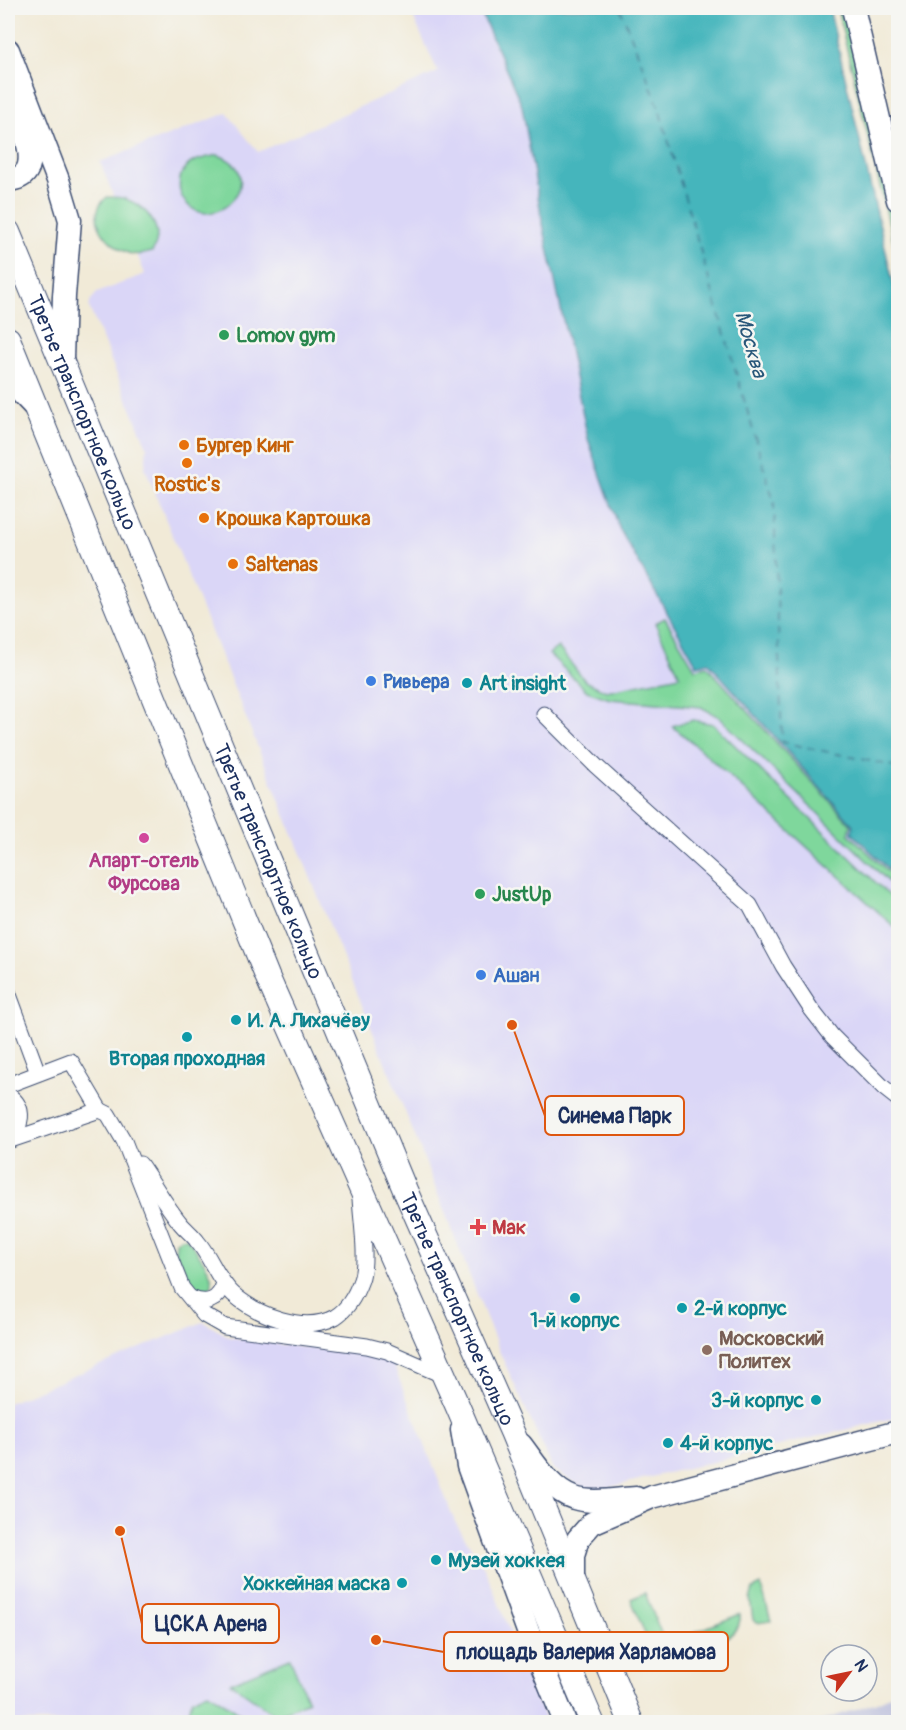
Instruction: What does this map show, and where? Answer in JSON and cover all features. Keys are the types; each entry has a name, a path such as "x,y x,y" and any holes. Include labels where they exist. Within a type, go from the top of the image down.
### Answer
{"main road":[{"path":"853,8 898,200"},
{"path":"868,8 898,138"},
{"path":"8,50 51,161 70,220 62,359"},
{"path":"8,93 31,159 30,167 22,177 8,180"},
{"name":"Третье транспортное кольцо","path":"8,232 405,1190 513,1434 631,1722"},
{"name":"Третье транспортное кольцо","path":"8,339 264,967 457,1405 592,1722"},
{"path":"8,379 33,405"},
{"path":"457,1405 468,1466 529,1634 566,1722"},
{"path":"573,1580 573,1555 586,1527 592,1523 652,1497 898,1432"},
{"path":"513,1434 549,1480 566,1494 584,1500 652,1497"}],"street":[{"path":"544,714 596,766 750,905 783,966 811,1009 832,1036 898,1099"},
{"path":"8,992 38,1073"},
{"path":"8,1085 71,1061 124,1141 187,1230 198,1241 224,1284 250,1307 271,1317 293,1323 316,1322 334,1317 349,1305 362,1278 364,1244 358,1183"},
{"path":"8,1095 18,1106 21,1114 20,1126 16,1134 8,1141"},
{"path":"8,1141 104,1112"},
{"path":"124,1141 182,1288 208,1318 225,1327 367,1346 387,1351 442,1375"},
{"path":"162,1240 172,1229 187,1230"},
{"path":"191,1298 200,1302 212,1300 220,1295 224,1284"}],"shaded area":[{"path":"409,8 479,8 522,106 542,219 588,439 697,665 708,662 853,825 852,833 898,878 898,1417 589,1492 553,1469 500,1353 421,1151 145,468 147,447 89,307 97,293 145,274 100,162 227,113 258,152 438,72"},
{"path":"203,1322 230,1337 385,1357 392,1361 455,1522 485,1569 546,1722 8,1722 8,1403"},
{"path":"898,1692 898,1722 818,1722 879,1703"}],"green space":[{"path":"837,8 843,8 898,237 898,261"},
{"path":"218,155 233,164 240,175 240,188 234,199 224,208 211,213 198,211 186,203 183,198 179,187 181,176 191,163"},
{"path":"107,197 126,199 147,213 157,236 152,252 137,255 128,253 112,243 106,236 101,229 97,213 100,204"},
{"path":"665,618 695,669 707,666 851,825 849,834 898,881 898,891 719,717 701,707 610,699 587,691 549,654 558,647 585,681 606,691 680,676 655,623"},
{"path":"693,720 713,724 898,904 898,930 672,726"},
{"path":"181,1238 187,1238 209,1272 212,1285 209,1289 202,1291 195,1288 175,1252 176,1242"},
{"path":"761,1585 771,1621 757,1623 753,1620 750,1599 753,1589"},
{"path":"645,1593 667,1648 653,1654 631,1599"},
{"path":"740,1614 740,1622 731,1635 716,1645 693,1655 685,1636"},
{"path":"290,1658 308,1701 276,1715 230,1683"},
{"path":"208,1692 254,1722 187,1722 192,1699"}],"water":[{"name":"Москва","path":"479,8 829,8 898,303 898,878 852,833 853,825 708,662 697,665 620,530 588,439 542,219 522,106"}],"ferry route":[{"path":"620,8 657,102 774,502 782,742 898,767"}],"place":[{"name":"Lomov gym","path":"224,335"},
{"name":"Бургер Кинг","path":"184,445"},
{"name":"Rostic's","path":"187,463"},
{"name":"Крошка Картошка","path":"204,518"},
{"name":"Saltenas","path":"233,564"},
{"name":"Ривьера","path":"371,681"},
{"name":"Art insight","path":"467,683"},
{"name":"Апарт-отель Фурсова","path":"144,838"},
{"name":"JustUp","path":"480,894"},
{"name":"Ашан","path":"481,975"},
{"name":"И. А. Лихачёву","path":"236,1020"},
{"name":"Синема Парк","path":"512,1025"},
{"name":"Вторая проходная","path":"187,1037"},
{"name":"Мак","path":"478,1227"},
{"name":"1-й корпус","path":"575,1298"},
{"name":"2-й корпус","path":"682,1308"},
{"name":"Московский Политех","path":"707,1350"},
{"name":"3-й корпус","path":"816,1400"},
{"name":"4-й корпус","path":"668,1443"},
{"name":"ЦСКА Арена","path":"120,1531"},
{"name":"Музей хоккея","path":"436,1560"},
{"name":"Хоккейная маска","path":"402,1583"},
{"name":"площадь Валерия Харламова","path":"376,1640"}]}
